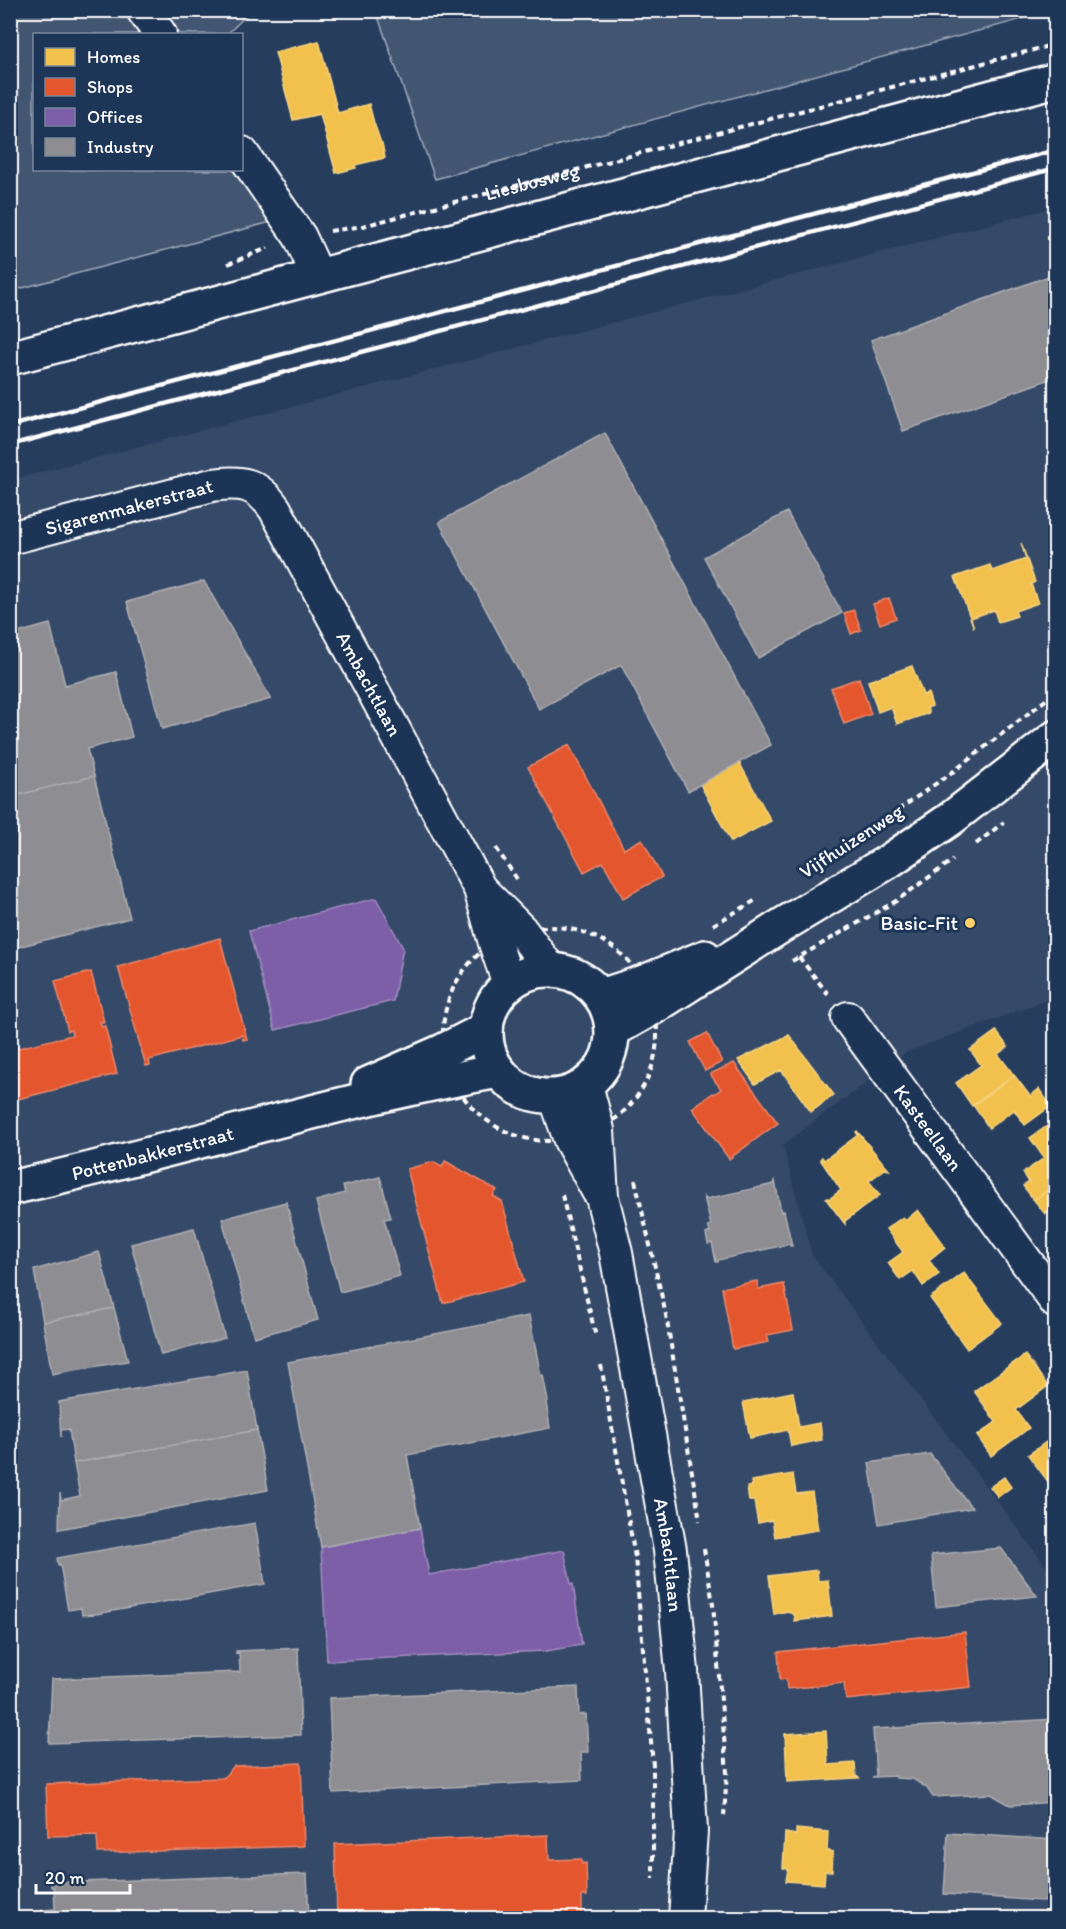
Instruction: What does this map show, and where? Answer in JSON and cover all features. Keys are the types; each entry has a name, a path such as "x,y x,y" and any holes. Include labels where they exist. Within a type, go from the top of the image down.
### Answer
{"street":[{"path":"144,10 159,33"},
{"name":"Liesbosweg","path":"10,358 1056,80"},
{"path":"243,154 300,237 318,276"},
{"name":"Sigarenmakerstraat","path":"10,538 212,485 231,482 250,485"},
{"name":"Ambachtlaan","path":"250,485 266,495 275,509 480,889 508,936 550,969"},
{"name":"Vijfhuizenweg","path":"613,1030 861,880 922,839 1056,737"},
{"name":"Vijfhuizenweg","path":"601,996 644,982 782,926"},
{"name":"Ambachtlaan","path":"508,936 509,984"},
{"path":"550,969 572,974 588,983 601,996 609,1012 613,1030 611,1047 600,1071 585,1085 565,1095 525,1092 499,1071 489,1053 486,1029 493,1005 500,992 509,984 526,974 550,969"},
{"name":"Kasteellaan","path":"848,1018 1056,1302"},
{"name":"Pottenbakkerstraat","path":"10,1188 86,1172 294,1117 448,1065 486,1029"},
{"name":"Pottenbakkerstraat","path":"448,1065 499,1071"},
{"name":"Ambachtlaan","path":"585,1085 584,1135 616,1253 670,1550 682,1671 691,1831 685,1918"},
{"name":"Ambachtlaan","path":"555,1096 584,1135"}],"path":[{"name":"Liesbosweg","path":"220,266 300,237 363,226 1056,44"},
{"name":"Vijfhuizenweg","path":"848,845 954,771 1056,692"},
{"path":"704,929 762,897"},
{"path":"643,962 632,967 617,950 597,937 575,929 508,936 479,952 463,970 453,987 446,1005 442,1034 448,1065 464,1099 488,1122 501,1130 531,1140 550,1142 584,1135 620,1117 639,1095 649,1076 655,1058 657,1034"},
{"path":"799,957 848,1018"},
{"path":"561,1188 598,1348"},
{"path":"600,1360 635,1557 653,1765 653,1883"}],"shaded area":[{"path":"376,10 1055,10 435,179 376,11"},
{"path":"11,11 129,11 144,33 33,33 33,171 237,171 271,222 11,291"},
{"path":"164,11 251,11 228,33 179,33"},
{"path":"1055,207 1055,997 907,1052 783,1145 812,1255 1055,1578 1055,1918 11,1918 11,480"}],"building: Homes":[{"path":"319,41 338,113 369,104 385,158 355,165 356,168 336,173 320,114 293,120 275,52"},
{"path":"1021,543 1035,582 1031,584 1038,603 1015,611 1017,616 998,622 994,610 971,618 974,628 955,577 990,565 992,571 1026,559"},
{"path":"912,666 923,695 928,693 932,706 927,708 929,713 897,724 891,707 878,712 868,681"},
{"path":"739,762 771,821 731,842 700,784"},
{"path":"996,1031 1008,1047 998,1054 1014,1075 972,1106 956,1083 981,1065 970,1050"},
{"path":"789,1035 834,1095 811,1112 781,1070 755,1084 738,1060"},
{"path":"1014,1075 1030,1096 1039,1089 1051,1106 1025,1125 1014,1110 989,1128 973,1105"},
{"path":"1056,1120 1056,1184 1034,1200 1023,1186 1029,1182 1023,1173 1044,1158 1030,1138"},
{"path":"857,1131 889,1170 885,1169 869,1181 880,1195 845,1221 845,1224 826,1199 841,1190 820,1159 822,1157 824,1160 858,1135"},
{"path":"1056,1184 1056,1217 1050,1210 1045,1214 1034,1200"},
{"path":"918,1210 945,1247 929,1260 939,1274 923,1286 913,1271 900,1280 888,1263 903,1252 886,1229 903,1217 906,1220"},
{"path":"964,1273 1002,1323 967,1349 930,1298"},
{"path":"1025,1355 1048,1386 1016,1410 1029,1428 991,1456 977,1436 996,1422 974,1391"},
{"path":"793,1392 799,1427 820,1423 822,1440 791,1446 788,1430 750,1438 743,1402"},
{"path":"1056,1435 1056,1492 1028,1455"},
{"path":"793,1474 796,1494 812,1492 818,1530 775,1537 772,1520 758,1523 754,1501 749,1501 747,1487 752,1486 751,1481"},
{"path":"1004,1477 1011,1487 998,1497 990,1487"},
{"path":"817,1570 818,1581 828,1580 832,1616 794,1621 795,1616 788,1611 774,1614 769,1576"},
{"path":"826,1731 828,1765 855,1763 856,1776 859,1778 787,1782 785,1734"},
{"path":"796,1829 828,1832 827,1851 833,1852 832,1871 825,1871 824,1884 786,1881 788,1869 783,1868 785,1833 796,1835"}],"building: Shops":[{"path":"889,598 896,618 880,624 873,604"},
{"path":"854,610 861,630 851,634 844,613"},
{"path":"859,678 871,714 844,724 831,688"},
{"path":"569,745 624,849 642,839 662,877 623,898 603,862 584,872 528,767"},
{"path":"220,938 247,1039 243,1040 242,1035 149,1060 150,1065 146,1066 118,967"},
{"path":"91,972 104,1022 100,1022 102,1027 105,1026 117,1074 10,1101 10,1050 72,1035 71,1030 68,1031 55,981"},
{"path":"707,1033 722,1062 705,1071 690,1042"},
{"path":"734,1063 778,1123 729,1159 692,1108 721,1089 710,1074"},
{"path":"445,1161 497,1190 493,1196 502,1201 524,1282 443,1303 407,1169 433,1162 442,1167"},
{"path":"757,1281 758,1289 784,1284 793,1330 767,1335 769,1342 733,1349 722,1288"},
{"path":"965,1632 971,1687 846,1700 844,1683 787,1689 786,1679 780,1680 778,1652"},
{"path":"301,1763 304,1846 98,1853 97,1835 48,1836 46,1784 223,1778 234,1766"},
{"path":"548,1835 549,1860 581,1859 582,1864 586,1863 587,1896 582,1896 582,1915 588,1915 588,1918 337,1918 335,1844"}],"building: Offices":[{"path":"376,898 403,948 393,1001 275,1030 249,931"},
{"path":"420,1528 429,1575 564,1550 571,1584 573,1584 582,1645 546,1651 327,1661 321,1547"}],"building: Industry":[{"path":"1049,276 1056,293 1056,377 903,431 871,340"},
{"path":"605,433 771,745 688,791 621,665 539,709 439,522"},
{"path":"787,512 842,613 758,658 704,557"},
{"path":"204,581 271,699 162,729 127,602"},
{"path":"50,624 65,685 116,672 132,737 87,749 94,776 10,797 10,635"},
{"path":"94,776 130,918 10,949 10,797"},
{"path":"380,1177 391,1218 384,1219 400,1276 340,1292 316,1201 345,1193 343,1186"},
{"path":"775,1181 781,1212 784,1211 792,1246 789,1244 716,1262 712,1243 708,1244 706,1234 710,1232 708,1226 711,1225 704,1197 706,1199 774,1184"},
{"path":"286,1202 318,1320 254,1337 222,1219"},
{"path":"194,1228 225,1338 161,1355 131,1244"},
{"path":"99,1252 114,1308 43,1322 34,1270"},
{"path":"114,1308 128,1361 52,1374 43,1322"},
{"path":"529,1316 548,1401 546,1402 550,1428 407,1455 420,1528 321,1547 288,1362"},
{"path":"247,1370 257,1430 74,1463 69,1429 61,1430 61,1437 59,1402"},
{"path":"257,1430 268,1490 59,1529 60,1493 61,1500 80,1496 74,1463"},
{"path":"930,1454 972,1508 879,1524 869,1463"},
{"path":"255,1523 265,1584 96,1614 82,1615 81,1608 68,1610 57,1558"},
{"path":"1001,1548 1037,1596 936,1607 931,1555"},
{"path":"298,1648 301,1735 49,1743 52,1679 240,1672 239,1652 236,1653 236,1651"},
{"path":"578,1687 579,1715 586,1714 588,1752 581,1752 582,1780 333,1793 329,1698"},
{"path":"1056,1719 1056,1802 1010,1805 991,1794 933,1797 927,1788 913,1779 896,1778 896,1776 872,1777 876,1776 873,1729 894,1728 894,1726 895,1728"},
{"path":"948,1833 1056,1840 1056,1902 944,1894"},
{"path":"307,1874 309,1918 42,1918 42,1910 55,1909 54,1887 51,1887 51,1883"}],"railway":[{"path":"10,426 1056,150"},
{"path":"10,445 1056,168"}],"place":[{"name":"Basic-Fit","path":"970,923"}]}
